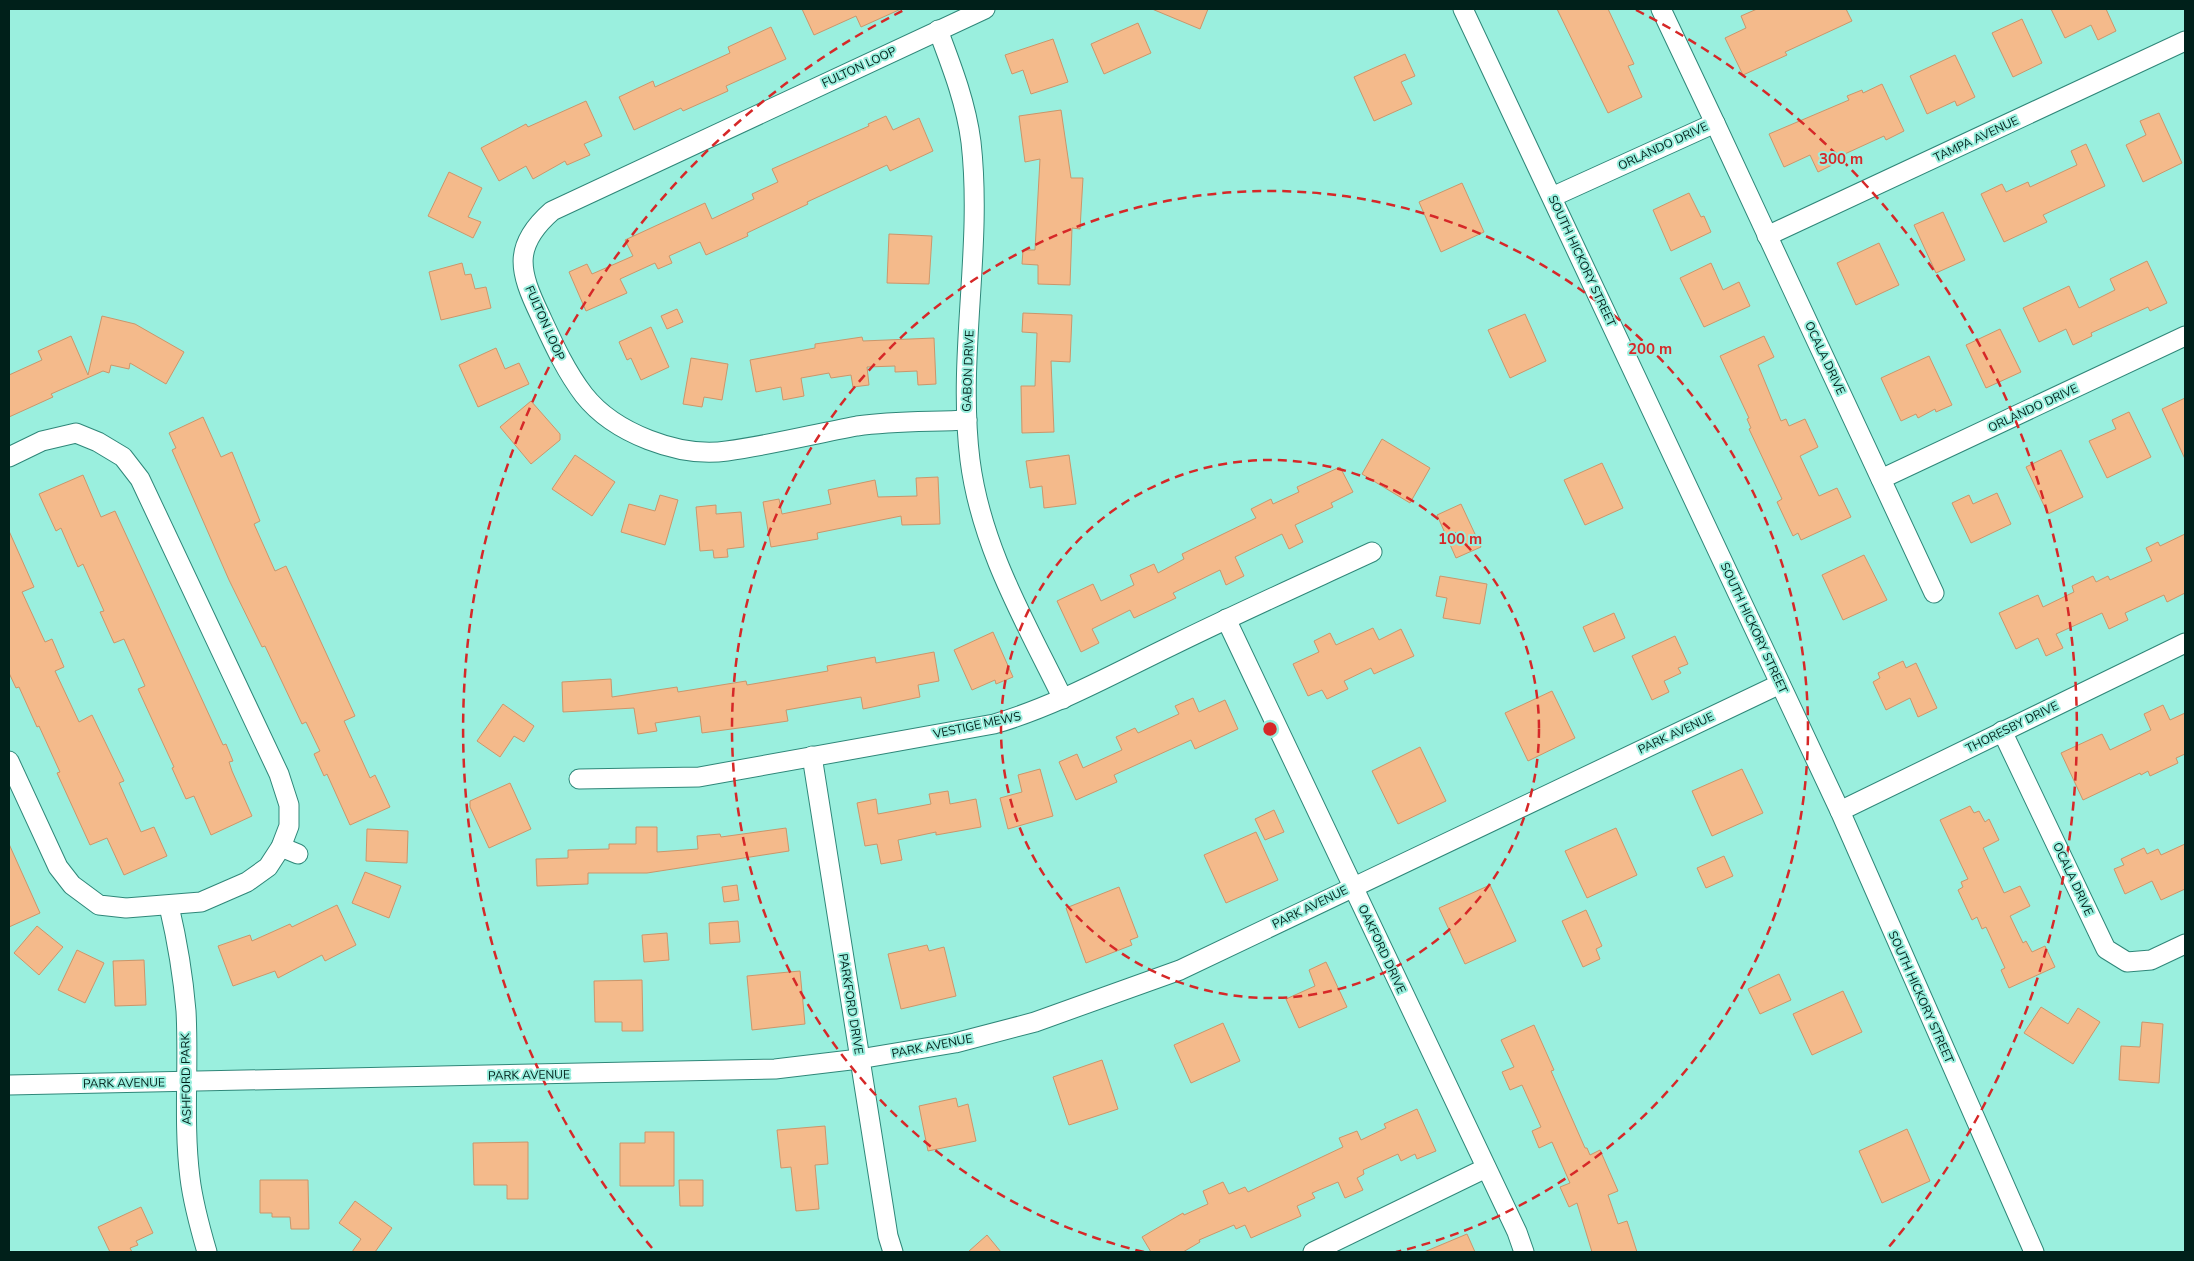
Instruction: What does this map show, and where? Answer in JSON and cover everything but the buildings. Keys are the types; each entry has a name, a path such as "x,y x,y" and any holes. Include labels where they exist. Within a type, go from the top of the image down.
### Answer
{"street":[{"name":"FULTON LOOP","path":"967,420 860,426 725,452 684,450 642,438 611,419 586,396 570,374 529,292 522,266 526,243 536,225 552,211 985,9"},
{"name":"SOUTH HICKORY STREET","path":"1463,9 1840,812 2034,1252"},
{"name":"ORLANDO DRIVE","path":"1552,197 1715,123 1662,9"},
{"name":"GABON DRIVE","path":"938,30 966,110 974,176 967,420 970,461 985,531 1000,569 1063,699"},
{"name":"TAMPA AVENUE","path":"1768,236 2185,41"},
{"name":"OCALA DRIVE","path":"1715,123 1934,594"},
{"name":"ORLANDO DRIVE","path":"1881,479 2185,336"},
{"path":"9,457 42,441 76,433 101,434 123,456 140,479 280,774 290,806 290,851 246,882 201,902 126,908 100,905 72,885 58,866 9,761"},
{"name":"VESTIGE MEWS","path":"579,779 699,777 994,724 1027,714 1063,699 1226,619 1372,552"},
{"name":"OAKFORD DRIVE","path":"1226,619 1524,1252"},
{"name":"THORESBY DRIVE","path":"1840,812 2185,643"},
{"name":"PARK AVENUE","path":"9,1085 775,1069 860,1060 955,1042 1035,1022 1180,970 1780,684"},
{"name":"OCALA DRIVE","path":"2002,731 2106,949 2127,962 2151,960 2185,944"},
{"name":"PARKFORD DRIVE","path":"812,756 888,1236 893,1252"},
{"name":"ASHFORD PARK","path":"169,906 186,1011 187,1139 190,1179 197,1218 207,1252"},
{"path":"1313,1252 1486,1168"}]}
